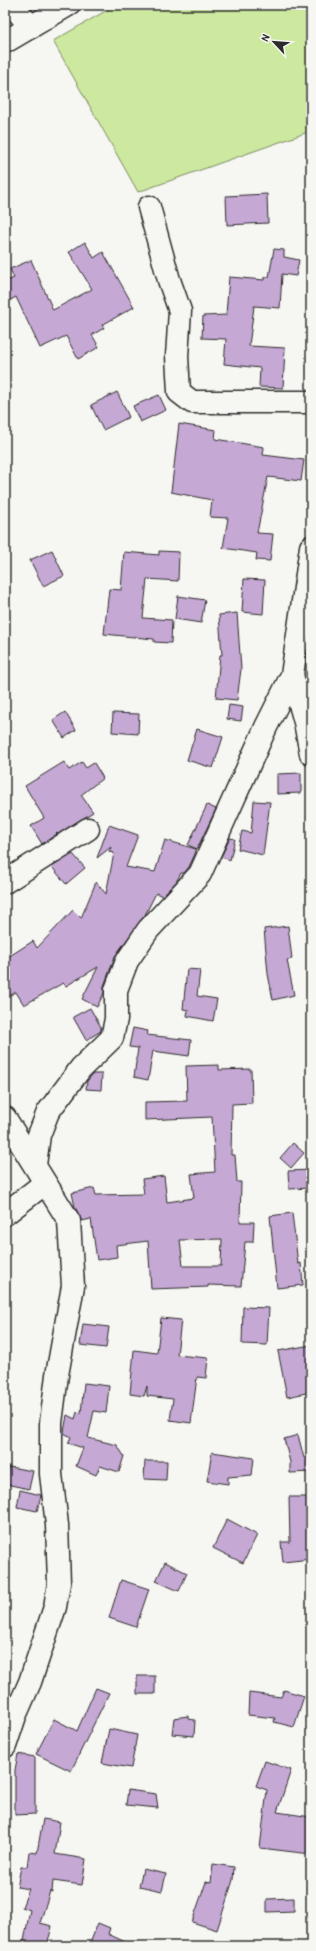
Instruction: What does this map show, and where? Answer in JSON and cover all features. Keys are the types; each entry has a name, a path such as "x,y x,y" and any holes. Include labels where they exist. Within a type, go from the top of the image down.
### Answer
{"street":[{"path":"12,5 31,27"},
{"path":"5,42 68,5"},
{"path":"149,207 169,280 180,311 177,356 180,392 192,402 311,402"},
{"path":"5,1214 40,1174 39,1135 48,1112 80,1068 112,1038 116,1019 116,990 127,961 148,930 200,874 266,727 292,675 311,547"},
{"path":"292,675 305,722 311,754"},
{"path":"5,882 88,829"},
{"path":"5,1118 69,1221 73,1256 73,1286 56,1374 51,1423 51,1474 56,1510 59,1583 55,1607 30,1682 15,1716 5,1746"}],"green space":[{"path":"116,5 306,5 311,16 311,131 138,192 53,41"}],"building":[{"path":"267,194 268,223 227,225 226,196"},
{"path":"85,242 94,258 103,252 134,307 102,325 104,328 92,335 99,347 78,359 66,336 40,348 16,297 5,303 5,282 14,278 10,269 31,260 53,310 92,289 69,252"},
{"path":"274,249 284,250 284,257 299,260 296,276 282,274 280,308 254,306 249,346 285,348 283,388 259,387 260,368 224,364 226,339 202,338 203,316 226,315 229,277 264,280 264,277 269,277"},
{"path":"117,392 129,417 103,430 91,405"},
{"path":"159,395 166,410 140,422 133,406"},
{"path":"179,424 216,430 215,439 264,447 263,455 304,460 301,481 268,477 257,533 273,534 270,561 256,560 257,553 223,548 228,518 210,517 212,500 171,492"},
{"path":"52,550 64,576 43,586 30,560"},
{"path":"159,551 179,552 178,581 147,579 143,618 172,620 171,643 154,642 154,639 104,634 109,589 121,590 124,552 159,555"},
{"path":"244,579 265,580 263,614 242,612"},
{"path":"178,596 205,600 201,623 175,619"},
{"path":"237,613 241,669 237,700 216,698 220,655 222,655 219,615"},
{"path":"229,705 243,707 241,721 227,719"},
{"path":"65,712 76,730 64,738 53,720"},
{"path":"113,713 139,714 138,734 112,732"},
{"path":"197,729 223,737 213,768 187,760"},
{"path":"64,762 69,770 82,762 86,768 94,763 103,778 81,795 93,812 58,834 56,833 57,834 42,844 31,826 44,818 25,786"},
{"path":"301,773 301,793 277,794 277,774"},
{"path":"254,801 270,802 263,855 238,849 242,831 251,833"},
{"path":"207,805 216,809 197,849 188,845"},
{"path":"109,825 138,835 126,867 155,872 165,840 196,849 195,854 189,867 184,873 181,873 176,882 162,896 156,893 145,915 115,956 104,986 104,993 97,1007 82,999 98,967 66,986 63,983 24,1005 16,992 5,998 5,959 33,941 37,948 73,910 81,918 96,882 106,894 114,853 109,852 111,847 97,858"},
{"path":"230,838 235,839 230,860 221,857"},
{"path":"73,854 85,868 66,884 52,867"},
{"path":"288,926 292,959 287,960 294,995 273,1000 268,974 264,929"},
{"path":"187,969 200,970 197,996 217,999 213,1021 187,1016 188,1010 183,1009"},
{"path":"90,1008 101,1027 101,1031 86,1040 73,1017"},
{"path":"133,1028 148,1031 147,1035 191,1040 189,1056 153,1051 148,1080 134,1077 138,1048 129,1047"},
{"path":"219,1065 219,1070 251,1069 252,1103 232,1104 231,1155 235,1155 237,1182 241,1182 240,1222 254,1222 253,1242 245,1242 241,1286 208,1285 208,1287 151,1289 148,1241 116,1245 117,1257 97,1260 91,1219 82,1221 75,1207 72,1193 94,1188 96,1195 144,1194 142,1179 164,1176 167,1202 194,1198 191,1174 215,1172 212,1117 145,1120 145,1102 187,1101 186,1066","holes":["222,1239 221,1266 183,1266 180,1240"]},
{"path":"93,1074 102,1074 101,1090 86,1089 87,1081"},
{"path":"293,1143 304,1153 291,1168 280,1158"},
{"path":"311,1170 311,1188 289,1189 288,1171"},
{"path":"292,1213 298,1264 301,1263 303,1285 277,1288 270,1216"},
{"path":"243,1307 269,1308 267,1345 242,1344"},
{"path":"161,1318 181,1320 177,1355 208,1358 206,1378 197,1377 191,1423 170,1420 173,1399 147,1396 147,1386 144,1396 130,1394 134,1350 157,1353"},
{"path":"83,1324 109,1327 106,1348 80,1345"},
{"path":"311,1345 311,1392 287,1397 278,1351"},
{"path":"84,1383 109,1386 106,1413 94,1411 88,1438 117,1445 124,1456 119,1472 100,1466 96,1475 76,1466 83,1448 68,1443 71,1437 64,1432 67,1415 75,1419 77,1412 81,1413"},
{"path":"298,1435 304,1458 311,1457 311,1472 290,1473 290,1462 284,1439"},
{"path":"212,1452 254,1458 252,1475 228,1477 228,1484 207,1481"},
{"path":"145,1461 167,1461 166,1480 144,1479"},
{"path":"9,1467 33,1471 29,1489 6,1484"},
{"path":"20,1490 41,1495 37,1511 17,1507"},
{"path":"289,1497 307,1497 307,1540 311,1540 311,1559 283,1562 281,1542 290,1542"},
{"path":"227,1519 257,1535 243,1563 213,1548"},
{"path":"165,1562 187,1573 179,1591 156,1581"},
{"path":"121,1580 149,1589 136,1627 109,1618"},
{"path":"137,1676 155,1676 155,1694 137,1694"},
{"path":"96,1688 109,1693 71,1771 36,1754 54,1719 77,1731"},
{"path":"284,1690 304,1696 294,1727 274,1722 275,1718 248,1715 249,1693 281,1697"},
{"path":"188,1716 188,1719 195,1720 194,1736 172,1734 174,1718"},
{"path":"109,1729 137,1735 131,1768 102,1763"},
{"path":"18,1754 35,1757 35,1814 15,1815 15,1770"},
{"path":"265,1761 291,1770 277,1812 311,1817 311,1854 260,1848 267,1790 256,1786"},
{"path":"128,1790 156,1794 158,1808 126,1805"},
{"path":"43,1819 60,1822 55,1854 86,1859 82,1885 53,1881 52,1892 50,1891 40,1923 52,1926 47,1946 23,1946 30,1910 22,1907 29,1889 17,1887 21,1867 27,1867 29,1852 37,1853"},
{"path":"213,1864 234,1867 233,1880 217,1930 192,1922 206,1882 211,1883"},
{"path":"143,1869 166,1874 162,1891 139,1886"},
{"path":"294,1898 294,1911 267,1912 267,1899"},
{"path":"98,1923 110,1928 108,1934 134,1946 89,1946"}]}
